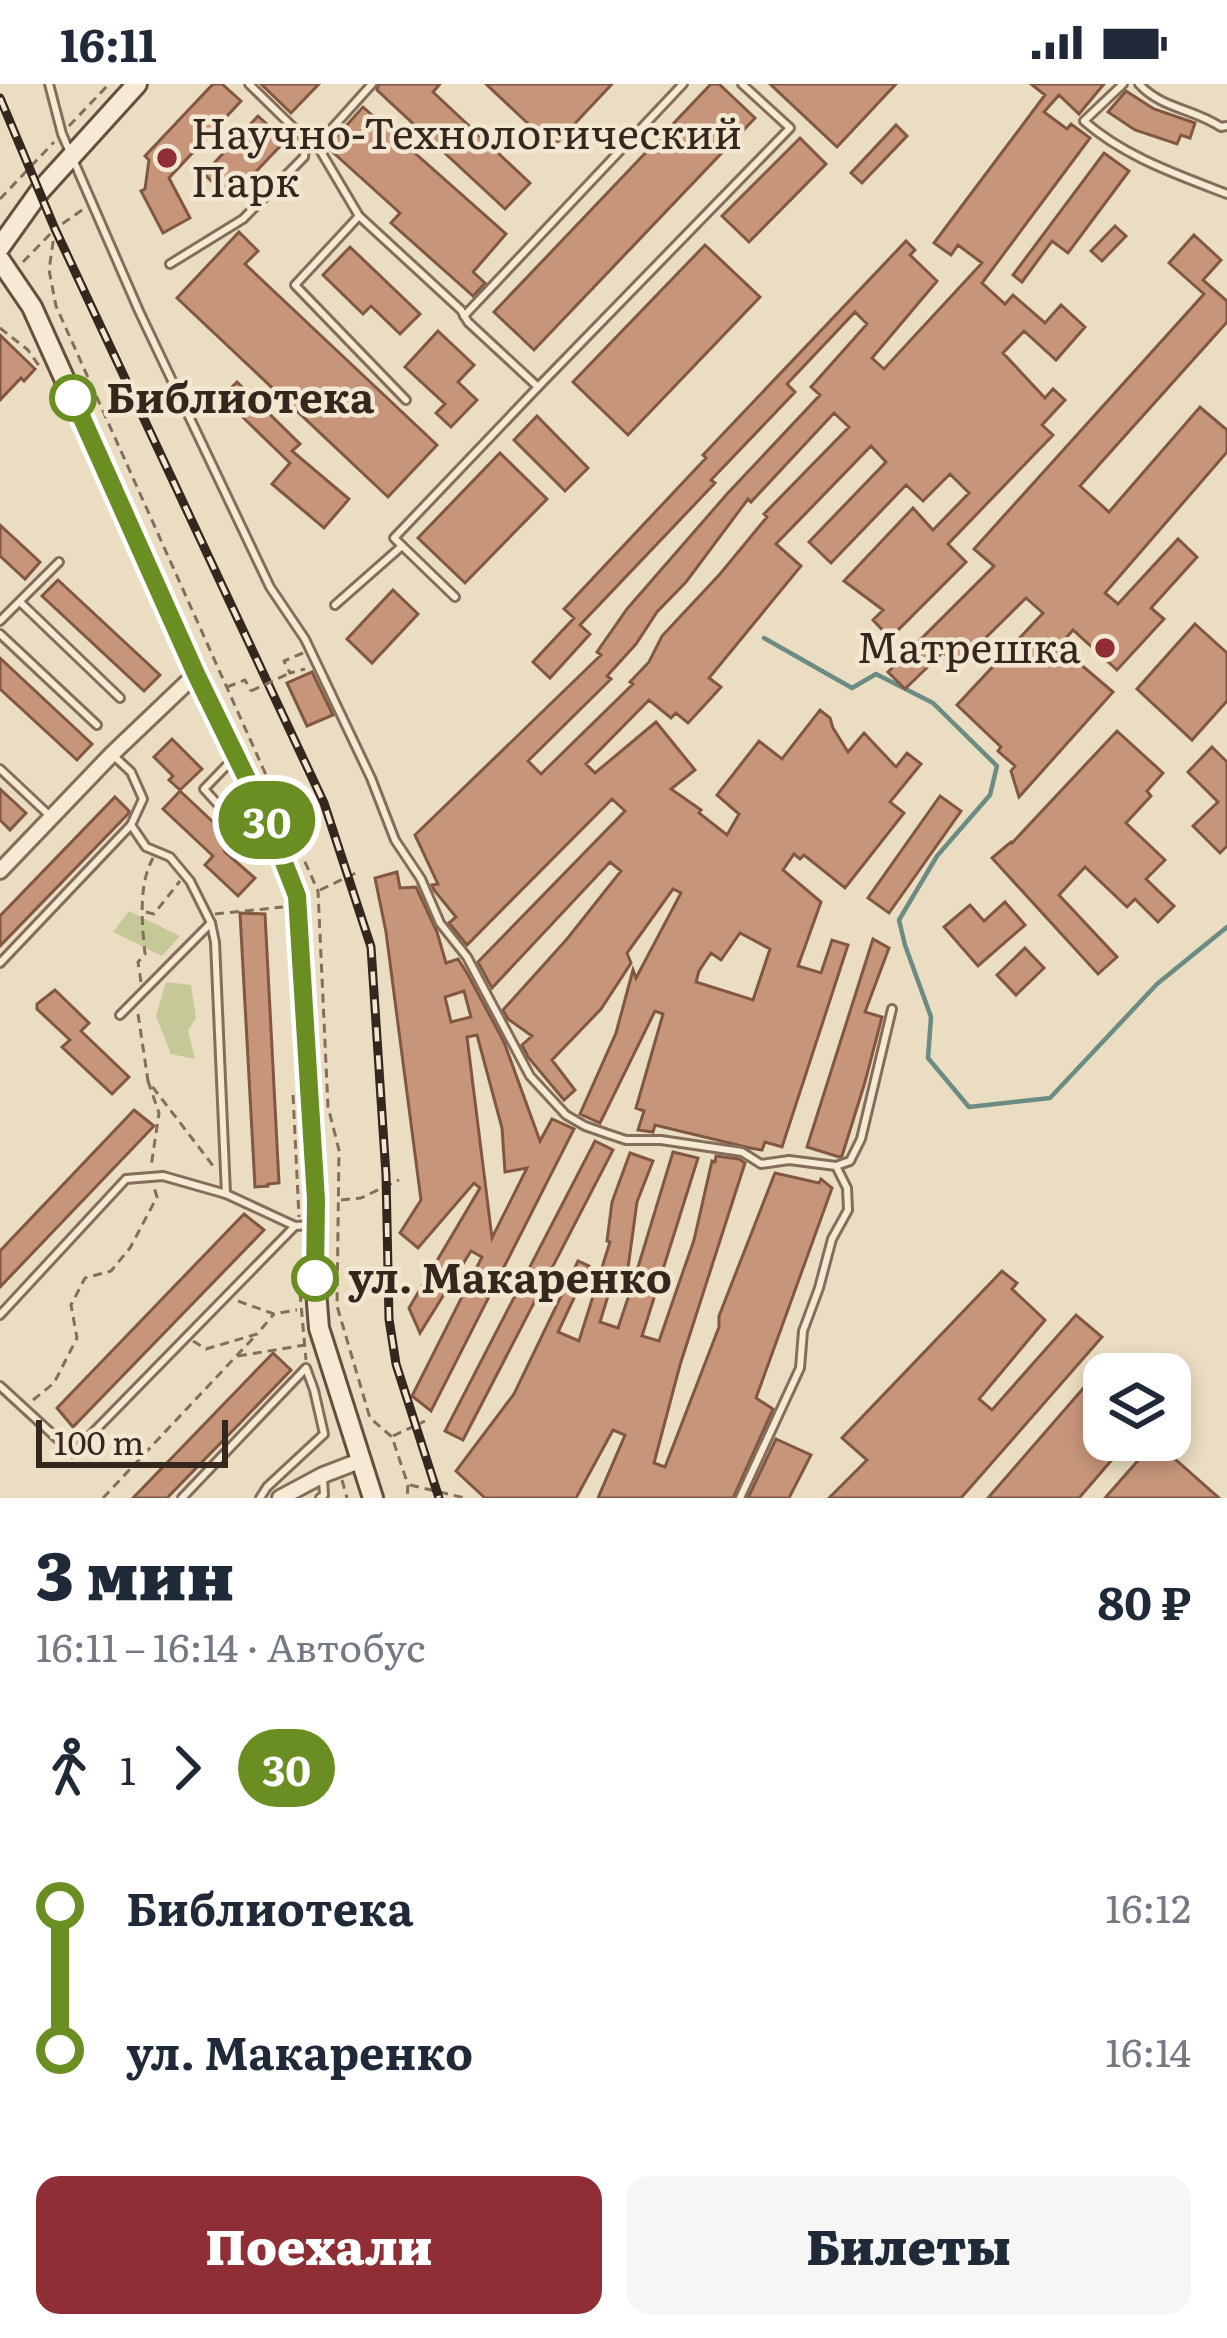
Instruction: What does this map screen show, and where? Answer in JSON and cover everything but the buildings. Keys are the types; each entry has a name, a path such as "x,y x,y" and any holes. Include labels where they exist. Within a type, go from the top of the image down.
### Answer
{"main road":[{"path":"0,247 72,154 137,84"},
{"path":"6,267 32,307 196,674 269,824 297,896 319,1328 373,1498"}],"street":[{"path":"0,871 196,674"},
{"path":"280,1498 362,1460"}],"lane":[{"path":"49,84 62,134 139,311 270,587 310,650 395,840 421,879 440,922 467,957 530,1076 550,1100 585,1126 626,1140 661,1140 742,1152 761,1164 789,1160 836,1166 850,1161 861,1139 892,1009"},
{"path":"170,264 243,219 304,157 306,140 249,84"},
{"path":"371,84 317,145 359,216 538,387"},
{"path":"464,316 683,84"},
{"path":"455,596 394,538 790,128 742,84"},
{"path":"1123,84 1084,121 1103,138 1151,165 1227,194"},
{"path":"1139,84 1152,98 1227,126"},
{"path":"359,216 295,285 406,400"},
{"path":"335,605 402,546"},
{"path":"0,621 59,562"},
{"path":"20,602 120,698"},
{"path":"0,634 97,725"},
{"path":"0,963 130,824 143,799 131,772 112,754"},
{"path":"236,757 204,789 245,834"},
{"path":"0,769 50,816"},
{"path":"130,824 146,847 170,857 185,875 216,944 226,1194"},
{"path":"231,848 245,834 269,824"},
{"path":"120,1015 209,920"},
{"path":"740,1498 800,1367 803,1331 832,1239 848,1210 847,1188 836,1166"},
{"path":"0,1315 126,1179 163,1176 226,1194 295,1226 316,1225"},
{"path":"0,1386 73,1453 295,1226"},
{"path":"182,1498 306,1368 324,1434 260,1498"},
{"path":"320,1498 324,1496 323,1475"}],"path":[{"path":"6,267 55,229"},
{"path":"0,328 28,350 46,374"},
{"path":"290,673 284,661 310,650"},
{"path":"227,687 245,680 250,692 317,665"},
{"path":"142,993 138,962 145,954 147,870 157,852"},
{"path":"318,891 360,872"},
{"path":"143,912 154,914 185,875"},
{"path":"209,920 283,907 285,922"},
{"path":"23,1407 54,1383 77,1338 71,1305 85,1278 111,1271 130,1248 158,1197 149,1177 159,1113 148,1081 135,1000"},
{"path":"148,1081 225,1180"},
{"path":"292,1091 297,1201"},
{"path":"399,1180 361,1198 339,1200 338,1306 370,1418 392,1437 408,1485 407,1498"},
{"path":"225,1298 274,1314 299,1310"},
{"path":"103,1498 274,1314"},
{"path":"186,1337 206,1349 257,1334"},
{"path":"236,1357 305,1345"},
{"path":"392,1437 424,1421"},
{"path":"408,1485 465,1498"}],"green space":[{"path":"129,911 180,936 162,956 113,932"},
{"path":"166,982 191,985 196,1018 188,1030 195,1059 171,1054 156,1016"}],"waterway":[{"path":"764,638 852,688 876,674 933,703 997,766 990,795 937,856 899,920 931,1017 928,1058 969,1107 1050,1098 1157,984 1227,927"}],"railway":[{"path":"0,98 55,229 324,803 371,947 386,1175 389,1319 396,1364 439,1498"}],"bus line":[{"name":"30","path":"73,398 196,674 269,824 297,896 316,1200 315,1278"}],"place":[{"name":"Научно-Технологический Парк","path":"167,158"},
{"name":"Библиотека","path":"73,398"},
{"name":"Матрешка","path":"1105,648"},
{"name":"ул. Макаренко","path":"315,1278"}]}
